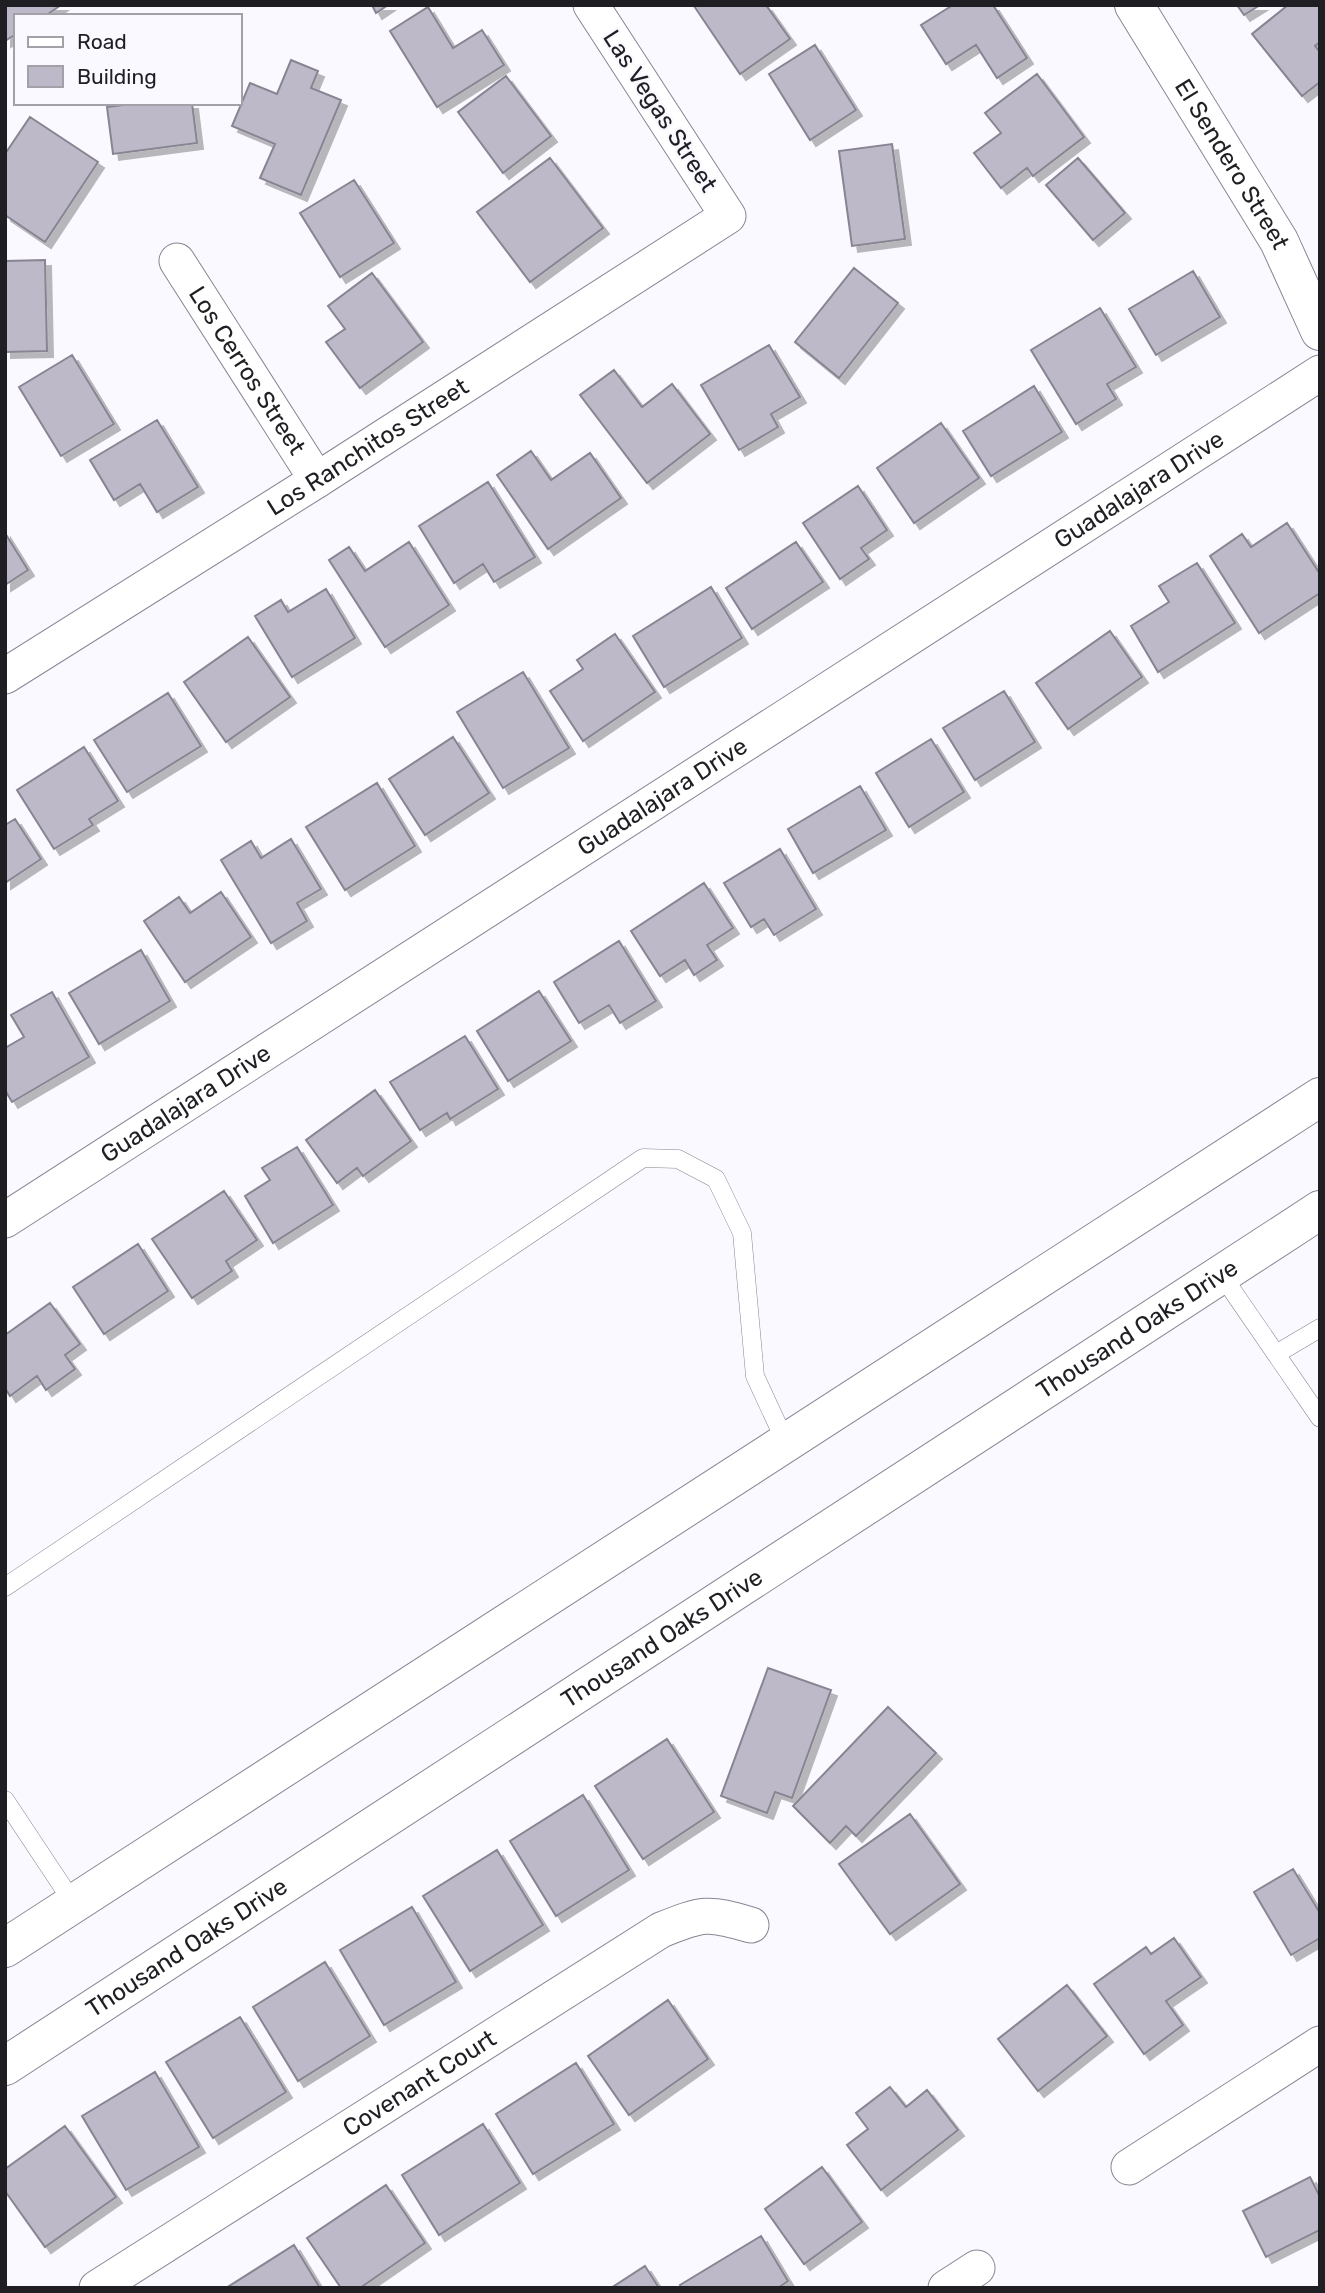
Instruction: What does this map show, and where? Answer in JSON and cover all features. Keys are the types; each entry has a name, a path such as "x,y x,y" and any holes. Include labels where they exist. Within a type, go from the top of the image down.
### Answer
{"main road":[{"name":"El Sendero Street","path":"1134,5 1279,241 1320,331"},
{"path":"5,1948 1320,1097"},
{"name":"Thousand Oaks Drive","path":"5,2066 1320,1210"}],"street":[{"name":"Las Vegas Street","path":"591,5 728,216"},
{"name":"Los Ranchitos Street","path":"5,676 317,480 728,216"},
{"name":"Los Cerros Street","path":"177,261 317,480"},
{"name":"Guadalajara Drive","path":"5,1220 1320,373"},
{"name":"Covenant Court","path":"97,2288 662,1930 693,1917 715,1914 751,1925"},
{"path":"1129,2167 1320,2044"},
{"path":"946,2288 977,2268"}],"lane":[{"path":"5,1587 643,1158 678,1159 716,1179 742,1233 755,1376 786,1443"},
{"path":"1221,1274 1320,1418"},
{"path":"1276,1354 1320,1328"},
{"path":"5,1800 74,1904"}],"building":[{"path":"5,5 61,5 48,14 14,14 14,35 5,41"},
{"path":"372,5 388,5 376,13"},
{"path":"766,5 790,39 740,74 694,6"},
{"path":"953,5 993,5 1027,58 997,78 976,45 946,64 921,25"},
{"path":"1237,5 1260,5 1244,15"},
{"path":"1288,5 1320,5 1320,42 1315,46 1320,52 1320,82 1302,96 1252,34"},
{"path":"428,7 453,48 482,30 504,65 437,107 390,31"},
{"path":"815,45 856,110 810,140 769,74"},
{"path":"291,60 318,71 311,88 341,100 301,195 260,178 275,144 232,126 250,83 277,94"},
{"path":"1037,74 1084,137 1033,176 1027,168 1001,188 974,153 1001,133 985,113"},
{"path":"506,76 551,136 503,173 458,112"},
{"path":"192,105 197,143 113,154 107,107"},
{"path":"30,117 98,162 45,242 5,215 5,154"},
{"path":"892,144 905,239 852,246 839,151"},
{"path":"550,158 603,228 530,282 477,212"},
{"path":"1078,158 1125,213 1093,240 1046,185"},
{"path":"354,180 394,243 340,277 300,213"},
{"path":"45,260 47,351 5,352 5,261"},
{"path":"854,268 898,303 839,378 795,342"},
{"path":"1193,271 1220,317 1156,355 1129,309"},
{"path":"372,273 423,342 360,388 326,342 345,329 328,306"},
{"path":"1100,308 1136,367 1107,384 1116,399 1076,424 1031,350"},
{"path":"769,345 800,397 771,414 778,427 739,450 701,385"},
{"path":"72,355 114,424 61,456 19,387"},
{"path":"614,370 642,407 672,384 710,434 647,483 580,395"},
{"path":"1034,386 1062,432 991,476 963,431"},
{"path":"157,420 198,487 157,512 140,484 114,500 90,460"},
{"path":"941,423 979,478 914,523 877,468"},
{"path":"531,451 551,480 590,453 621,498 548,549 497,475"},
{"path":"488,482 535,557 494,582 483,564 454,583 419,526"},
{"path":"858,486 887,530 861,548 869,559 840,579 803,523"},
{"path":"1287,523 1320,574 1320,593 1259,633 1210,556 1242,534 1251,547"},
{"path":"5,533 28,570 5,585"},
{"path":"409,542 449,605 385,647 329,560 349,547 365,571"},
{"path":"796,542 823,582 752,629 726,588"},
{"path":"1197,563 1235,623 1158,672 1131,626 1169,602 1159,586"},
{"path":"711,587 742,638 664,687 633,636"},
{"path":"326,589 355,638 292,677 255,616 281,600 288,612"},
{"path":"1110,631 1142,677 1068,729 1036,683"},
{"path":"615,634 655,692 583,741 550,691 583,669 577,660"},
{"path":"248,637 290,697 226,742 184,682"},
{"path":"523,672 569,748 503,788 457,712"},
{"path":"1004,691 1035,742 975,780 943,728"},
{"path":"168,693 201,746 127,792 94,740"},
{"path":"453,737 489,793 425,835 389,779"},
{"path":"931,739 964,792 909,827 876,773"},
{"path":"84,747 118,801 89,819 93,825 54,849 17,790"},
{"path":"377,783 415,846 345,890 306,827"},
{"path":"860,786 886,830 813,873 788,829"},
{"path":"15,819 41,859 5,883 5,825"},
{"path":"291,839 321,889 297,903 307,921 271,943 221,860 251,841 261,858"},
{"path":"780,849 816,909 774,935 764,919 751,927 724,883"},
{"path":"704,883 733,928 707,945 717,960 694,975 685,960 660,976 631,931"},
{"path":"221,892 251,937 185,982 144,921 179,897 190,913"},
{"path":"619,941 656,1001 620,1023 609,1005 579,1023 554,982"},
{"path":"141,950 170,1001 99,1044 69,993"},
{"path":"539,991 571,1041 508,1081 477,1031"},
{"path":"52,992 89,1057 12,1102 5,1090 5,1048 24,1037 11,1015"},
{"path":"465,1036 498,1089 450,1119 447,1113 420,1130 390,1082"},
{"path":"375,1090 411,1141 363,1176 357,1168 337,1183 306,1140"},
{"path":"297,1147 333,1205 273,1243 245,1196 270,1180 262,1168"},
{"path":"224,1191 257,1240 226,1261 232,1271 192,1298 152,1239"},
{"path":"138,1244 168,1291 104,1334 73,1287"},
{"path":"50,1303 80,1344 65,1355 75,1369 46,1390 37,1376 10,1396 5,1388 5,1335"},
{"path":"768,1668 831,1690 792,1798 775,1792 767,1813 721,1796"},
{"path":"888,1707 936,1753 856,1836 846,1826 830,1843 793,1806"},
{"path":"667,1739 714,1812 643,1859 595,1786"},
{"path":"583,1795 629,1870 556,1916 510,1841"},
{"path":"910,1814 960,1884 890,1934 839,1864"},
{"path":"497,1850 543,1925 470,1971 423,1896"},
{"path":"1293,1869 1320,1913 1320,1938 1291,1955 1254,1892"},
{"path":"412,1907 456,1982 384,2025 340,1950"},
{"path":"1174,1938 1201,1977 1166,2001 1183,2025 1144,2054 1094,1984 1146,1947 1151,1954"},
{"path":"325,1962 370,2036 298,2081 253,2007"},
{"path":"1067,1985 1107,2036 1038,2091 998,2039"},
{"path":"668,2000 708,2059 629,2115 588,2056"},
{"path":"240,2017 286,2092 213,2138 166,2062"},
{"path":"576,2063 614,2124 533,2174 496,2114"},
{"path":"155,2072 199,2147 126,2190 82,2116"},
{"path":"890,2087 906,2107 927,2090 958,2130 881,2190 847,2145 868,2129 856,2113"},
{"path":"483,2124 520,2183 439,2235 402,2175"},
{"path":"65,2126 116,2197 45,2247 5,2191 5,2169"},
{"path":"822,2167 862,2222 804,2264 765,2209"},
{"path":"1310,2177 1320,2197 1320,2230 1266,2257 1243,2211"},
{"path":"386,2185 425,2243 360,2288 341,2288 307,2238"},
{"path":"761,2236 788,2281 778,2288 682,2288 680,2285"},
{"path":"294,2245 320,2288 226,2288"},
{"path":"645,2266 659,2288 611,2288"}]}
